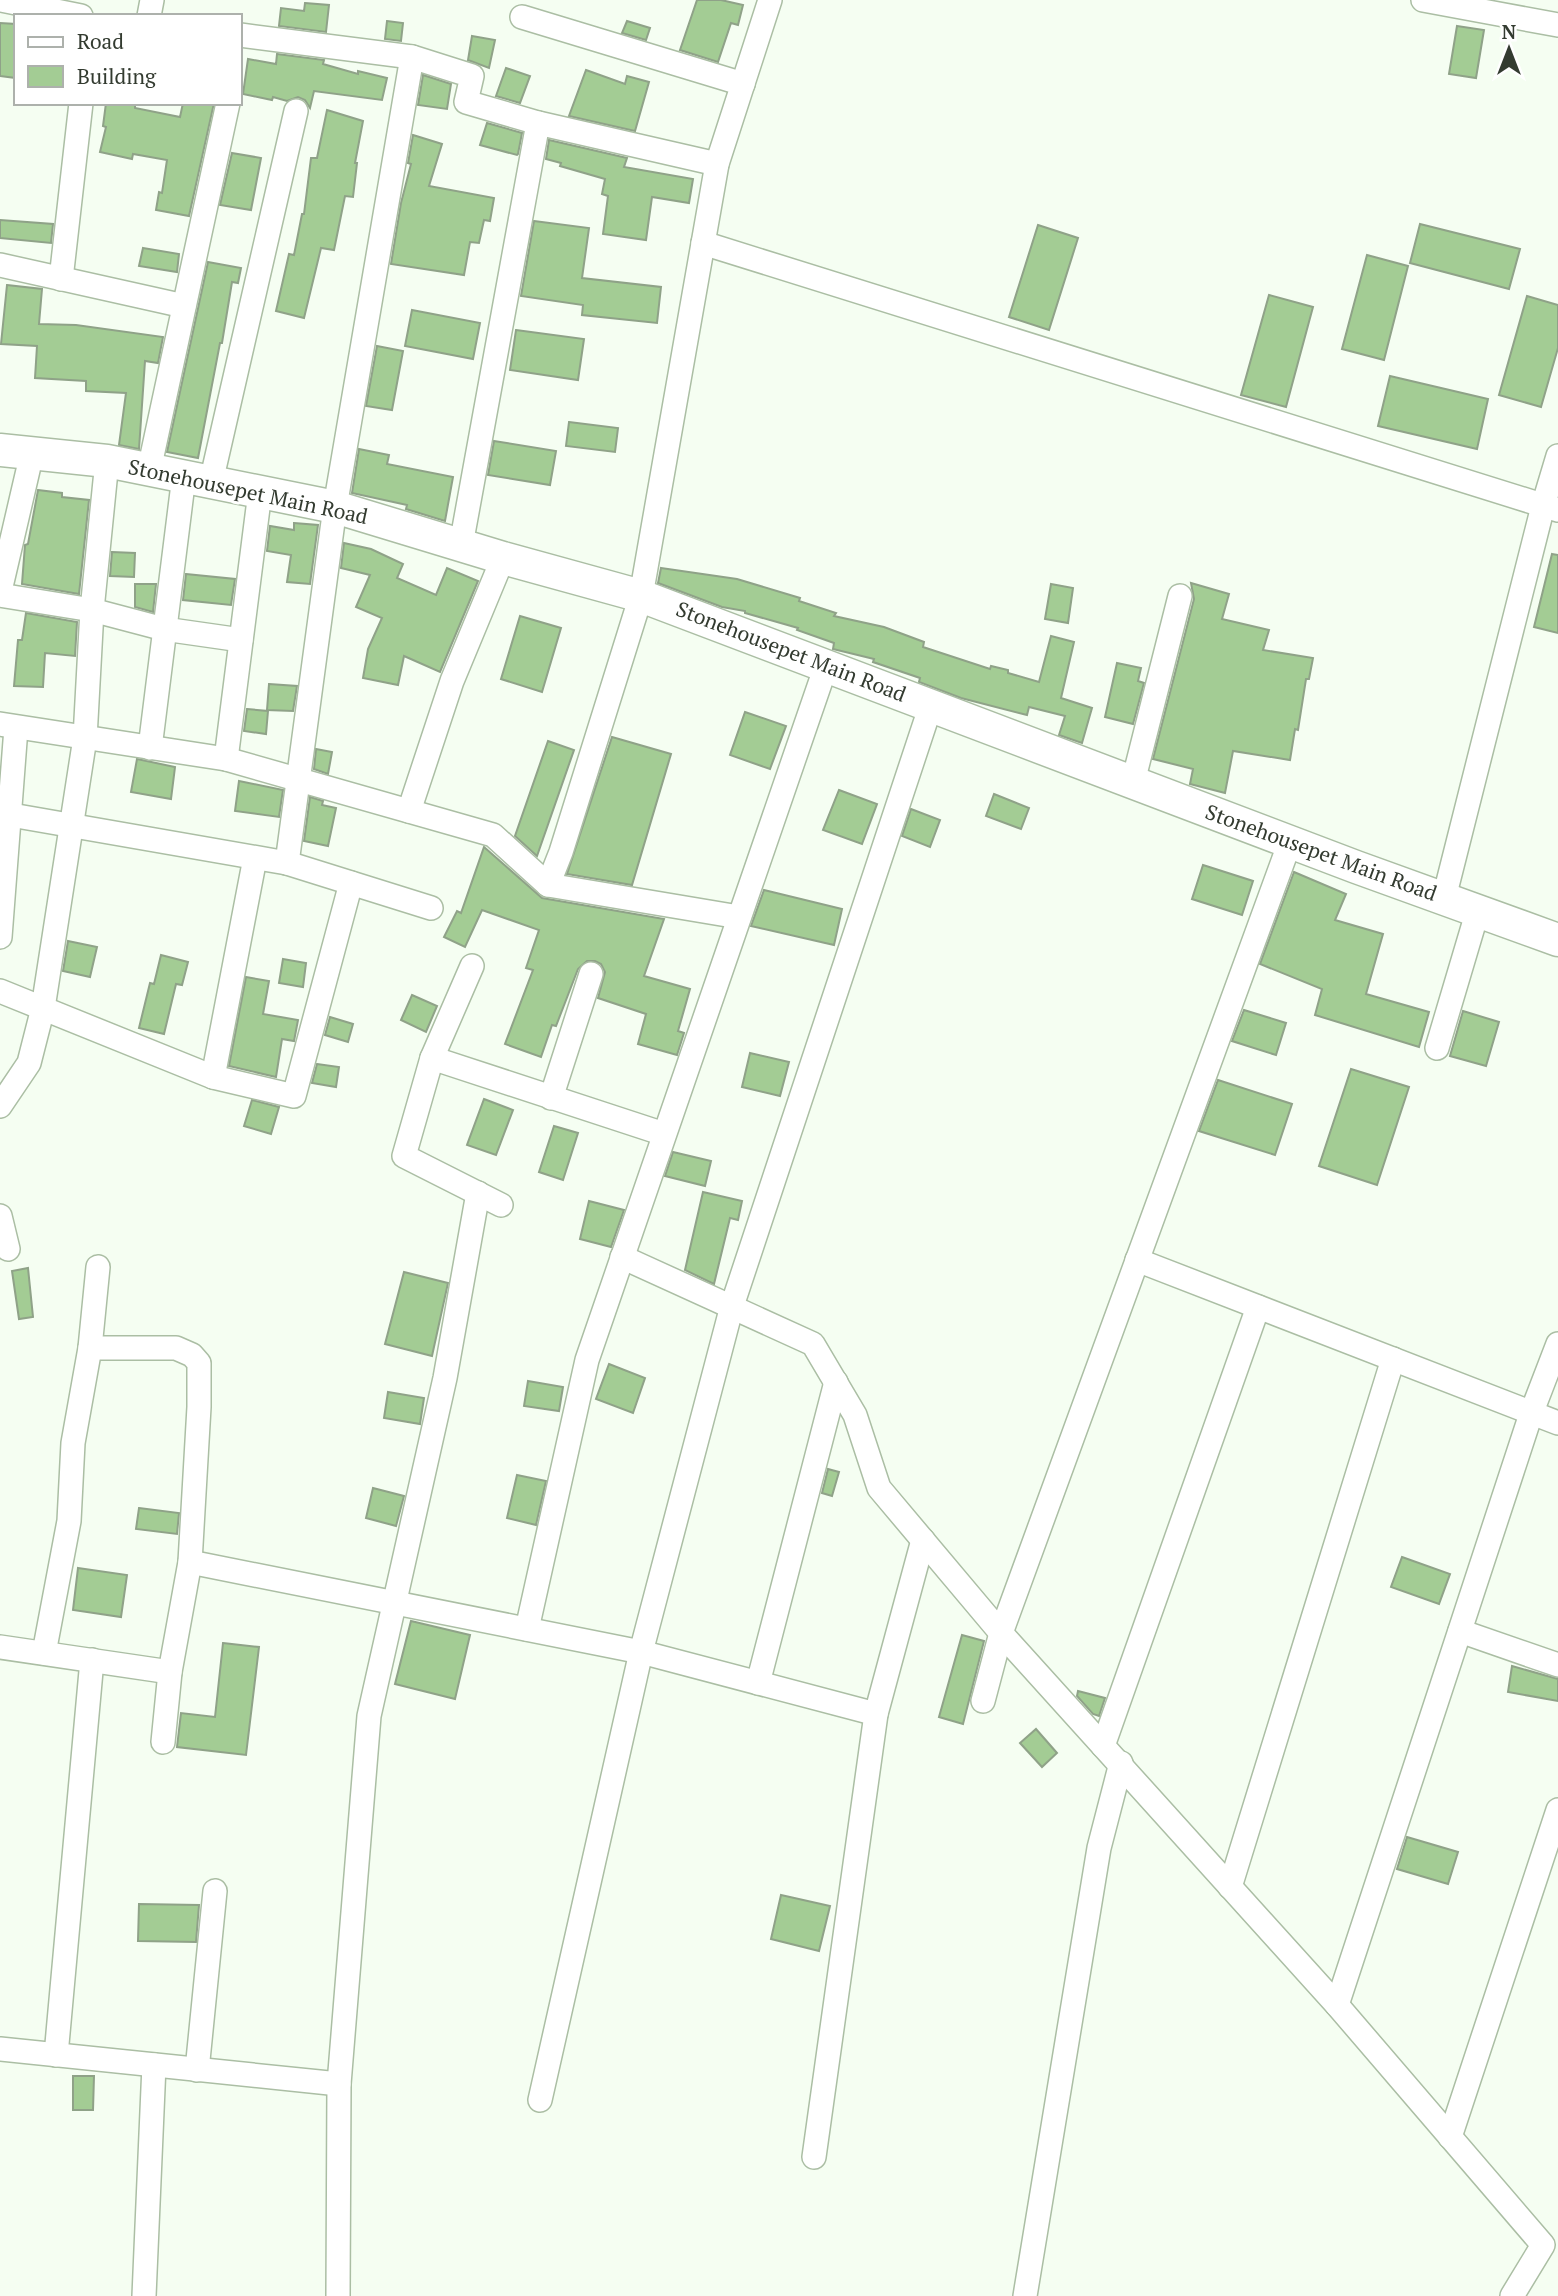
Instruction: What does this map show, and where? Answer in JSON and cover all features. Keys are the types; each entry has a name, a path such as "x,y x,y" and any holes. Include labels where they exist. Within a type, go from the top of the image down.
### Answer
{"main road":[{"name":"Stonehousepet Main Road","path":"0,450 107,461 335,507 641,596 1290,842 1558,940"}],"street":[{"path":"1,0 71,14"},
{"path":"548,885 561,852 641,596 717,164 770,0"},
{"path":"1423,0 1558,25"},
{"path":"522,17 743,85"},
{"path":"242,41 412,57 472,76 466,102 538,123 717,164"},
{"path":"287,863 335,507 412,57"},
{"path":"61,278 81,105"},
{"path":"149,470 228,105"},
{"path":"150,748 164,629 198,479 296,110"},
{"path":"461,545 538,123"},
{"path":"703,243 1551,508"},
{"path":"0,265 184,306"},
{"path":"32,453 0,593 92,610 164,629 241,640"},
{"path":"1444,898 1551,508 1558,456"},
{"path":"0,1106 29,1063 43,1008 85,738 92,610 107,461"},
{"path":"226,759 260,492"},
{"path":"409,811 452,681 503,558"},
{"path":"1133,782 1180,596"},
{"path":"527,1629 587,1360 826,666"},
{"path":"540,2100 641,1652 732,1306 931,705"},
{"path":"0,937 8,726 226,759 493,835 548,885 739,917"},
{"path":"5,814 287,863 431,908"},
{"path":"983,1701 1001,1633 1290,842"},
{"path":"213,1077 255,858"},
{"path":"0,992 213,1077 294,1096 351,883"},
{"path":"1437,1048 1478,910"},
{"path":"472,967 432,1058 404,1156 501,1205"},
{"path":"551,1098 591,974"},
{"path":"432,1058 664,1135"},
{"path":"338,2296 339,2084 369,1716 445,1378 478,1193"},
{"path":"0,1216 8,1249"},
{"path":"622,1257 813,1344 855,1415 879,1488 1001,1633 1337,2005 1542,2245 1513,2296"},
{"path":"1137,1260 1558,1423"},
{"path":"44,1653 69,1521 72,1443 90,1348 98,1267"},
{"path":"1103,1746 1258,1307"},
{"path":"1337,2005 1531,1413 1558,1344"},
{"path":"90,1348 176,1348 192,1355 199,1363 190,1562 170,1672 163,1742"},
{"path":"1230,1887 1393,1359"},
{"path":"758,1683 836,1382"},
{"path":"814,2157 876,1714 923,1540"},
{"path":"190,1562 641,1652 876,1714"},
{"path":"1460,1631 1558,1665"},
{"path":"0,1647 170,1672"},
{"path":"56,2055 92,1660"},
{"path":"1025,2296 1099,1849 1121,1763"},
{"path":"1450,2137 1558,1810"},
{"path":"197,2070 215,1891"},
{"path":"0,2049 339,2084"},
{"path":"144,2296 154,2065"}],"building":[{"path":"697,0 721,0 743,5 738,25 731,23 718,62 680,50"},
{"path":"305,3 329,5 326,32 279,26 281,8 304,11"},
{"path":"387,21 403,23 401,41 385,39"},
{"path":"627,21 650,28 646,40 622,33"},
{"path":"0,23 14,24 14,78 0,76"},
{"path":"1457,26 1484,30 1476,78 1449,74"},
{"path":"472,36 495,40 489,68 468,60"},
{"path":"277,54 324,60 323,64 358,74 358,71 387,78 382,100 314,91 310,108 305,100 298,97 287,101 243,94 248,59 276,64"},
{"path":"506,68 530,76 520,103 496,96"},
{"path":"586,70 625,84 627,76 649,82 635,131 569,116"},
{"path":"423,75 451,84 447,109 418,105"},
{"path":"106,105 135,105 135,108 180,117 183,105 214,105 189,216 156,210 159,192 162,193 167,160 133,154 132,159 100,152 106,127 103,126"},
{"path":"327,110 363,121 355,163 353,197 345,196 334,250 321,248 304,318 276,311 289,254 294,255 304,214 311,158 317,158"},
{"path":"487,123 522,133 517,155 480,145"},
{"path":"413,135 442,144 429,186 494,198 490,221 484,220 479,243 470,242 464,275 391,264 401,203 411,164 408,163"},
{"path":"549,140 627,158 624,167 693,179 689,203 652,197 646,240 603,234 608,196 602,194 605,179 560,166 561,163 546,159"},
{"path":"232,153 261,158 251,210 220,205"},
{"path":"0,220 53,224 51,243 0,238"},
{"path":"534,221 589,228 582,278 661,287 657,323 582,315 583,305 521,296"},
{"path":"1420,224 1520,249 1509,289 1410,263"},
{"path":"1038,225 1078,238 1049,330 1009,317"},
{"path":"143,248 179,254 177,272 139,266"},
{"path":"1367,255 1408,266 1384,360 1342,349"},
{"path":"208,262 241,268 238,283 232,282 198,458 167,452"},
{"path":"7,285 42,289 39,324 76,325 163,337 158,363 145,361 139,449 119,445 126,393 86,391 86,381 35,378 37,346 1,344"},
{"path":"1269,295 1313,307 1286,407 1241,395"},
{"path":"1527,296 1558,305 1558,348 1541,407 1499,395"},
{"path":"412,310 480,323 473,359 405,346"},
{"path":"516,330 584,339 578,380 510,370"},
{"path":"377,346 403,351 392,410 366,406"},
{"path":"1390,376 1488,399 1477,449 1378,426"},
{"path":"569,422 618,428 615,452 566,446"},
{"path":"494,441 556,451 550,485 488,475"},
{"path":"359,449 389,455 387,464 453,477 445,521 406,509 407,505 352,493"},
{"path":"38,490 62,493 62,497 89,500 79,594 22,584 25,545 28,544"},
{"path":"294,523 318,525 310,584 287,582 291,555 267,551 270,526 294,530"},
{"path":"344,543 371,549 403,564 397,578 436,595 447,568 478,581 440,672 404,656 398,685 363,678 368,649 382,618 356,607 370,575 341,568"},
{"path":"112,552 135,553 134,577 110,576"},
{"path":"1552,554 1558,555 1558,633 1534,627"},
{"path":"661,568 737,579 800,598 799,601 836,613 834,616 884,627 924,642 923,647 990,669 991,666 1008,670 1008,673 1039,682 1051,636 1074,642 1061,698 1092,708 1082,743 1059,735 1065,716 1029,707 1027,715 961,698 919,682 920,678 873,662 874,659 833,649 834,643 797,630 798,628 745,611 722,607 658,583"},
{"path":"186,574 235,579 231,605 183,600"},
{"path":"1191,583 1229,594 1222,619 1269,630 1263,650 1313,658 1309,679 1306,679 1290,760 1233,751 1225,793 1190,784 1193,769 1153,759 1194,599"},
{"path":"135,584 156,584 153,612 135,607"},
{"path":"1051,584 1073,588 1068,623 1045,619"},
{"path":"26,613 77,622 75,656 45,653 43,687 14,686 18,640 22,640"},
{"path":"520,616 561,628 542,692 501,679"},
{"path":"1117,663 1141,668 1138,681 1144,683 1133,724 1105,717"},
{"path":"269,684 297,686 293,711 267,710"},
{"path":"247,709 268,711 266,734 244,731"},
{"path":"745,712 786,726 770,769 730,755"},
{"path":"612,737 671,754 632,885 567,874"},
{"path":"548,741 574,750 537,856 515,836"},
{"path":"316,749 332,752 328,774 314,769"},
{"path":"137,759 175,767 171,799 131,792"},
{"path":"239,781 283,790 279,817 235,811"},
{"path":"839,790 877,804 862,844 823,830"},
{"path":"994,794 1029,808 1021,829 986,816"},
{"path":"310,797 323,801 322,805 336,808 328,846 304,841"},
{"path":"911,809 940,820 930,847 902,836"},
{"path":"484,847 542,898 664,919 644,976 690,989 678,1031 684,1033 677,1055 638,1044 646,1014 598,998 605,972 601,964 595,961 587,961 578,969 556,1026 552,1025 541,1057 505,1044 533,970 526,968 539,930 482,910 465,947 444,937 457,911 461,913"},
{"path":"1203,865 1253,881 1242,915 1192,899"},
{"path":"1294,872 1346,894 1335,920 1383,934 1366,994 1429,1012 1419,1047 1315,1015 1322,989 1260,964"},
{"path":"764,890 842,909 834,945 751,926"},
{"path":"68,941 97,947 90,977 63,971"},
{"path":"161,955 188,962 182,985 176,984 164,1034 139,1028 150,983 154,984"},
{"path":"283,959 306,963 303,987 279,983"},
{"path":"246,977 269,981 263,1014 298,1020 294,1041 282,1039 276,1077 229,1066"},
{"path":"412,995 437,1006 426,1032 401,1020"},
{"path":"1244,1010 1286,1023 1276,1055 1232,1041"},
{"path":"1463,1011 1499,1022 1486,1066 1450,1056"},
{"path":"330,1017 353,1024 348,1042 325,1035"},
{"path":"750,1053 789,1062 780,1096 742,1087"},
{"path":"317,1064 339,1067 336,1087 312,1083"},
{"path":"1351,1069 1409,1087 1377,1185 1319,1166"},
{"path":"1218,1080 1292,1104 1275,1155 1199,1131"},
{"path":"484,1099 513,1110 496,1155 467,1145"},
{"path":"252,1100 279,1107 271,1134 244,1126"},
{"path":"554,1126 578,1133 563,1180 539,1172"},
{"path":"673,1152 711,1161 705,1186 665,1176"},
{"path":"703,1192 742,1201 738,1220 730,1218 714,1284 685,1270"},
{"path":"589,1201 624,1210 611,1247 580,1239"},
{"path":"28,1268 33,1317 19,1319 12,1271"},
{"path":"404,1272 448,1283 432,1356 385,1344"},
{"path":"609,1364 645,1378 633,1413 596,1399"},
{"path":"528,1381 563,1387 559,1411 524,1406"},
{"path":"388,1392 424,1398 420,1424 384,1418"},
{"path":"828,1469 839,1472 832,1496 822,1493"},
{"path":"517,1475 546,1481 536,1525 507,1518"},
{"path":"373,1488 404,1496 396,1526 366,1518"},
{"path":"139,1508 179,1513 177,1534 136,1529"},
{"path":"1402,1557 1450,1574 1439,1604 1391,1587"},
{"path":"78,1568 127,1575 121,1617 73,1610"},
{"path":"411,1621 470,1635 455,1699 395,1684"},
{"path":"962,1635 984,1641 963,1724 939,1717"},
{"path":"223,1643 259,1647 246,1755 177,1747 181,1713 215,1717"},
{"path":"1512,1666 1558,1679 1558,1701 1508,1692"},
{"path":"1078,1691 1105,1698 1099,1716 1093,1714 1077,1696"},
{"path":"1036,1729 1057,1753 1042,1767 1020,1743"},
{"path":"1407,1837 1458,1852 1448,1884 1397,1869"},
{"path":"781,1895 830,1906 819,1951 771,1939"},
{"path":"139,1904 199,1905 196,1942 138,1941"},
{"path":"73,2076 94,2076 93,2110 73,2110"}]}
